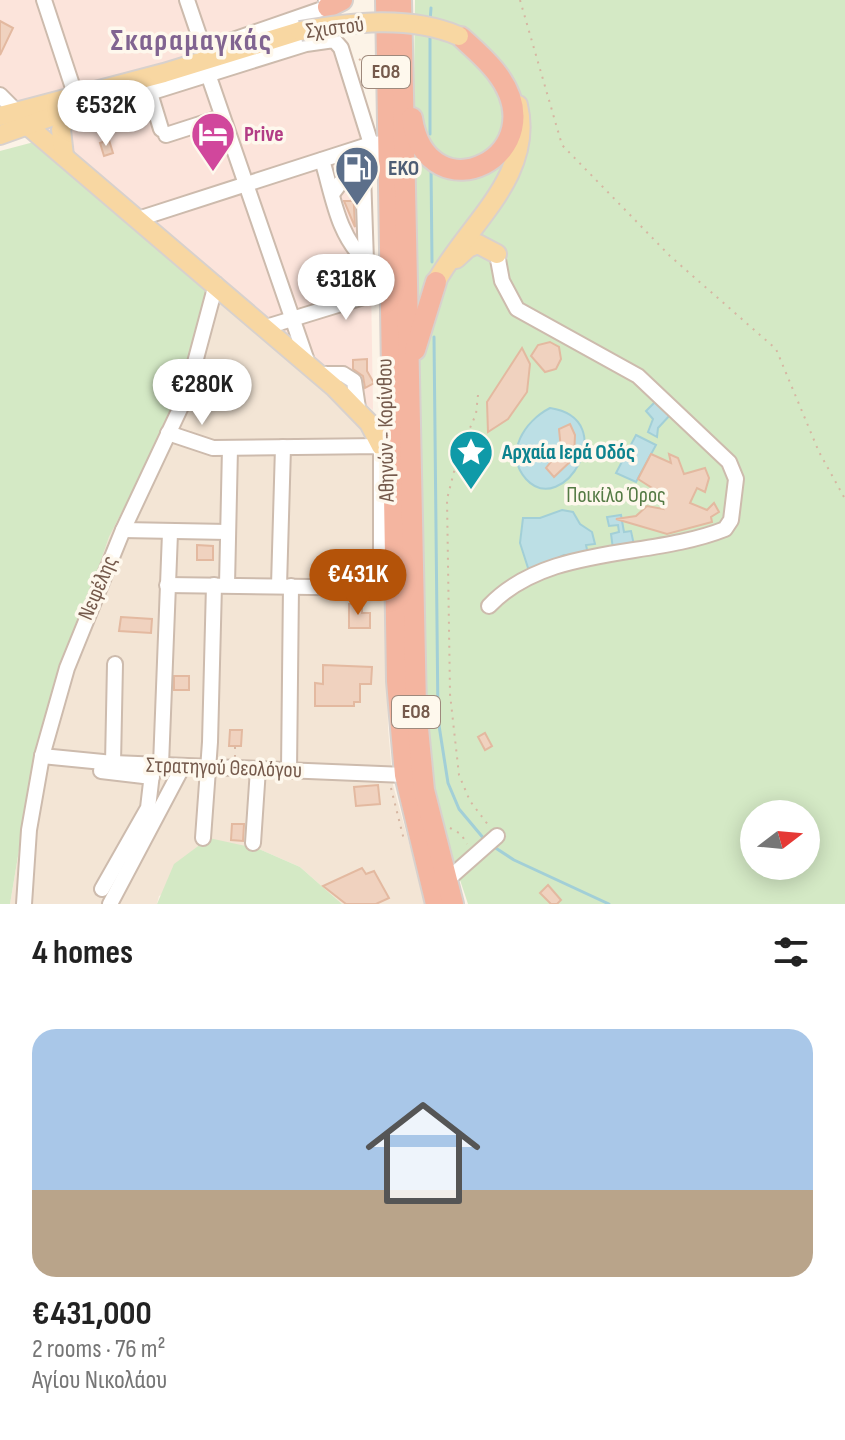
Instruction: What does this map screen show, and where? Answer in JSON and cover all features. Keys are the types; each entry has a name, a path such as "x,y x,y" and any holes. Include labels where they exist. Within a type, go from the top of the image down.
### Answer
{"highway":[{"name":"Αθηνών - Κορίνθου","path":"386,0 387,77 379,144 390,285 393,529 388,588 397,681 397,775 436,904"},
{"name":"Αθηνών - Κορίνθου","path":"401,0 417,739 424,790 453,904"},
{"path":"402,59 415,133 422,147 443,166 463,170 477,168 502,153 511,135 512,117 506,88 497,72 460,37"},
{"path":"409,369 436,282"},
{"path":"381,446 393,529"}],"main road":[{"name":"Σχιστού","path":"0,135 11,115 88,96 300,31 384,23 428,27 460,37"},
{"path":"436,282 493,201 517,159 522,137 519,109 502,68 483,48 460,37"},
{"path":"88,96 204,50"},
{"path":"88,96 146,94"},
{"name":"Σχιστού","path":"11,115 66,114 88,96"},
{"path":"64,156 61,130 66,114"},
{"path":"11,115 216,284 358,408 381,446"},
{"path":"493,201 486,231 497,254"},
{"path":"436,282 472,246 482,245 497,254"}],"street":[{"path":"44,0 88,96"},
{"path":"187,0 204,50"},
{"name":"Σχιστού","path":"204,50 332,2"},
{"name":"Σχιστού","path":"146,94 306,44 337,44"},
{"path":"337,44 379,144"},
{"path":"208,74 291,320 314,369"},
{"path":"146,94 164,132 223,119"},
{"path":"0,95 11,115"},
{"path":"208,126 223,119"},
{"path":"138,219 379,144"},
{"path":"366,261 363,174 379,144"},
{"path":"266,327 390,285 351,248 342,230 322,160"},
{"path":"332,194 341,182 363,174"},
{"path":"489,606 516,582 545,570 725,529 731,520 736,479 729,462 650,385 517,309 502,281 497,254"},
{"name":"Νεφέλης","path":"24,904 29,830 41,760 77,637 194,375 216,284"},
{"path":"167,585 388,588 381,446 230,448 195,445 168,433"},
{"path":"283,447 289,771"},
{"path":"203,838 220,585 228,532 230,448"},
{"path":"123,530 228,532"},
{"path":"102,889 148,808 156,769 170,533"},
{"path":"113,763 115,664"},
{"path":"41,760 156,769"},
{"name":"Στρατηγού Θεολόγου","path":"41,760 113,763 156,769 183,766 397,775"},
{"path":"110,904 183,766"},
{"path":"253,843 258,769"},
{"path":"446,881 492,841"}],"path":[{"path":"520,0 562,145 670,256 776,349 819,452 845,499"},
{"path":"337,44 387,77"},
{"path":"478,395 476,414 458,456 447,499 450,694 459,775 492,841"},
{"path":"397,775 404,840 407,839"},
{"path":"445,828 456,829 465,839 462,867"}],"shaded area":[{"path":"0,0 318,0 369,157 373,410 0,95"},
{"path":"221,295 348,408 384,449 388,728 393,785 426,904 342,904 300,867 259,849 159,896 157,904 10,904 22,832 54,697 88,594 201,321"}],"green space":[{"name":"Ποικίλο Όρος","path":"415,0 845,0 845,904 468,904 429,787 386,509 413,165"},
{"path":"34,142 205,288 206,294 183,391 109,537 54,697 22,832 10,904 0,904 0,151"},
{"path":"209,838 259,849 300,867 342,904 157,904 174,864"}],"water":[{"path":"657,400 671,414 658,428 657,437 648,432 653,419 646,411"},
{"path":"550,408 571,416 582,430 584,446 579,463 569,477 556,487 541,488 526,479 519,469 517,449 525,429"},
{"path":"636,435 656,445 636,482 616,473"},
{"path":"562,510 573,512 580,524 592,532 595,544 586,545 588,554 564,555 529,571 520,543 523,518 540,518"},
{"path":"621,515 624,532 631,531 634,545 613,549 611,534 619,532 618,525 609,526 607,517"}],"building":[{"path":"0,21 13,28 0,55"},
{"path":"109,140 113,153 104,156 100,143"},
{"path":"353,188 355,227 344,201 351,201"},
{"path":"550,342 559,347 561,359 556,369 545,372 531,356 538,345"},
{"path":"522,348 530,364 527,392 508,419 488,432 487,402"},
{"path":"367,359 367,371 374,383 365,388 363,376 353,369 353,360"},
{"path":"570,424 575,435 574,458 554,477 546,468 561,449 559,429"},
{"path":"651,454 671,463 669,454 678,458 684,474 705,468 709,478 705,492 697,488 690,503 707,510 714,503 719,512 711,517 712,522 667,534 616,519 636,516 647,506 663,509 652,488 638,479"},
{"path":"197,545 213,546 213,560 197,560"},
{"path":"349,604 362,604 362,613 370,613 370,628 349,628"},
{"path":"121,617 152,619 151,633 119,631"},
{"path":"323,665 372,667 371,684 360,684 360,702 354,702 354,706 315,706 315,683 323,684"},
{"path":"174,676 189,676 189,690 174,690"},
{"path":"230,730 242,730 241,746 229,746"},
{"path":"485,733 492,746 485,750 478,737"},
{"path":"378,785 380,804 356,806 354,787"},
{"path":"232,824 244,824 243,841 231,840"},
{"path":"362,868 366,874 374,871 389,898 376,904 346,904 323,886"},
{"path":"548,885 561,900 557,904 551,904 540,893"}],"waterway":[{"path":"430,22 431,8"},
{"path":"430,33 430,134"},
{"path":"431,166 432,262"},
{"path":"434,337 438,719 448,783 459,809 485,840"},
{"path":"491,845 514,860 609,904"}],"place":[{"name":"Prive","path":"213,173"},
{"name":"EKO","path":"357,207"},
{"name":"Αρχαία Ιερά Οδός","path":"471,491"}],"district":[{"name":"Σκαραμαγκάς","path":"192,41"}]}
